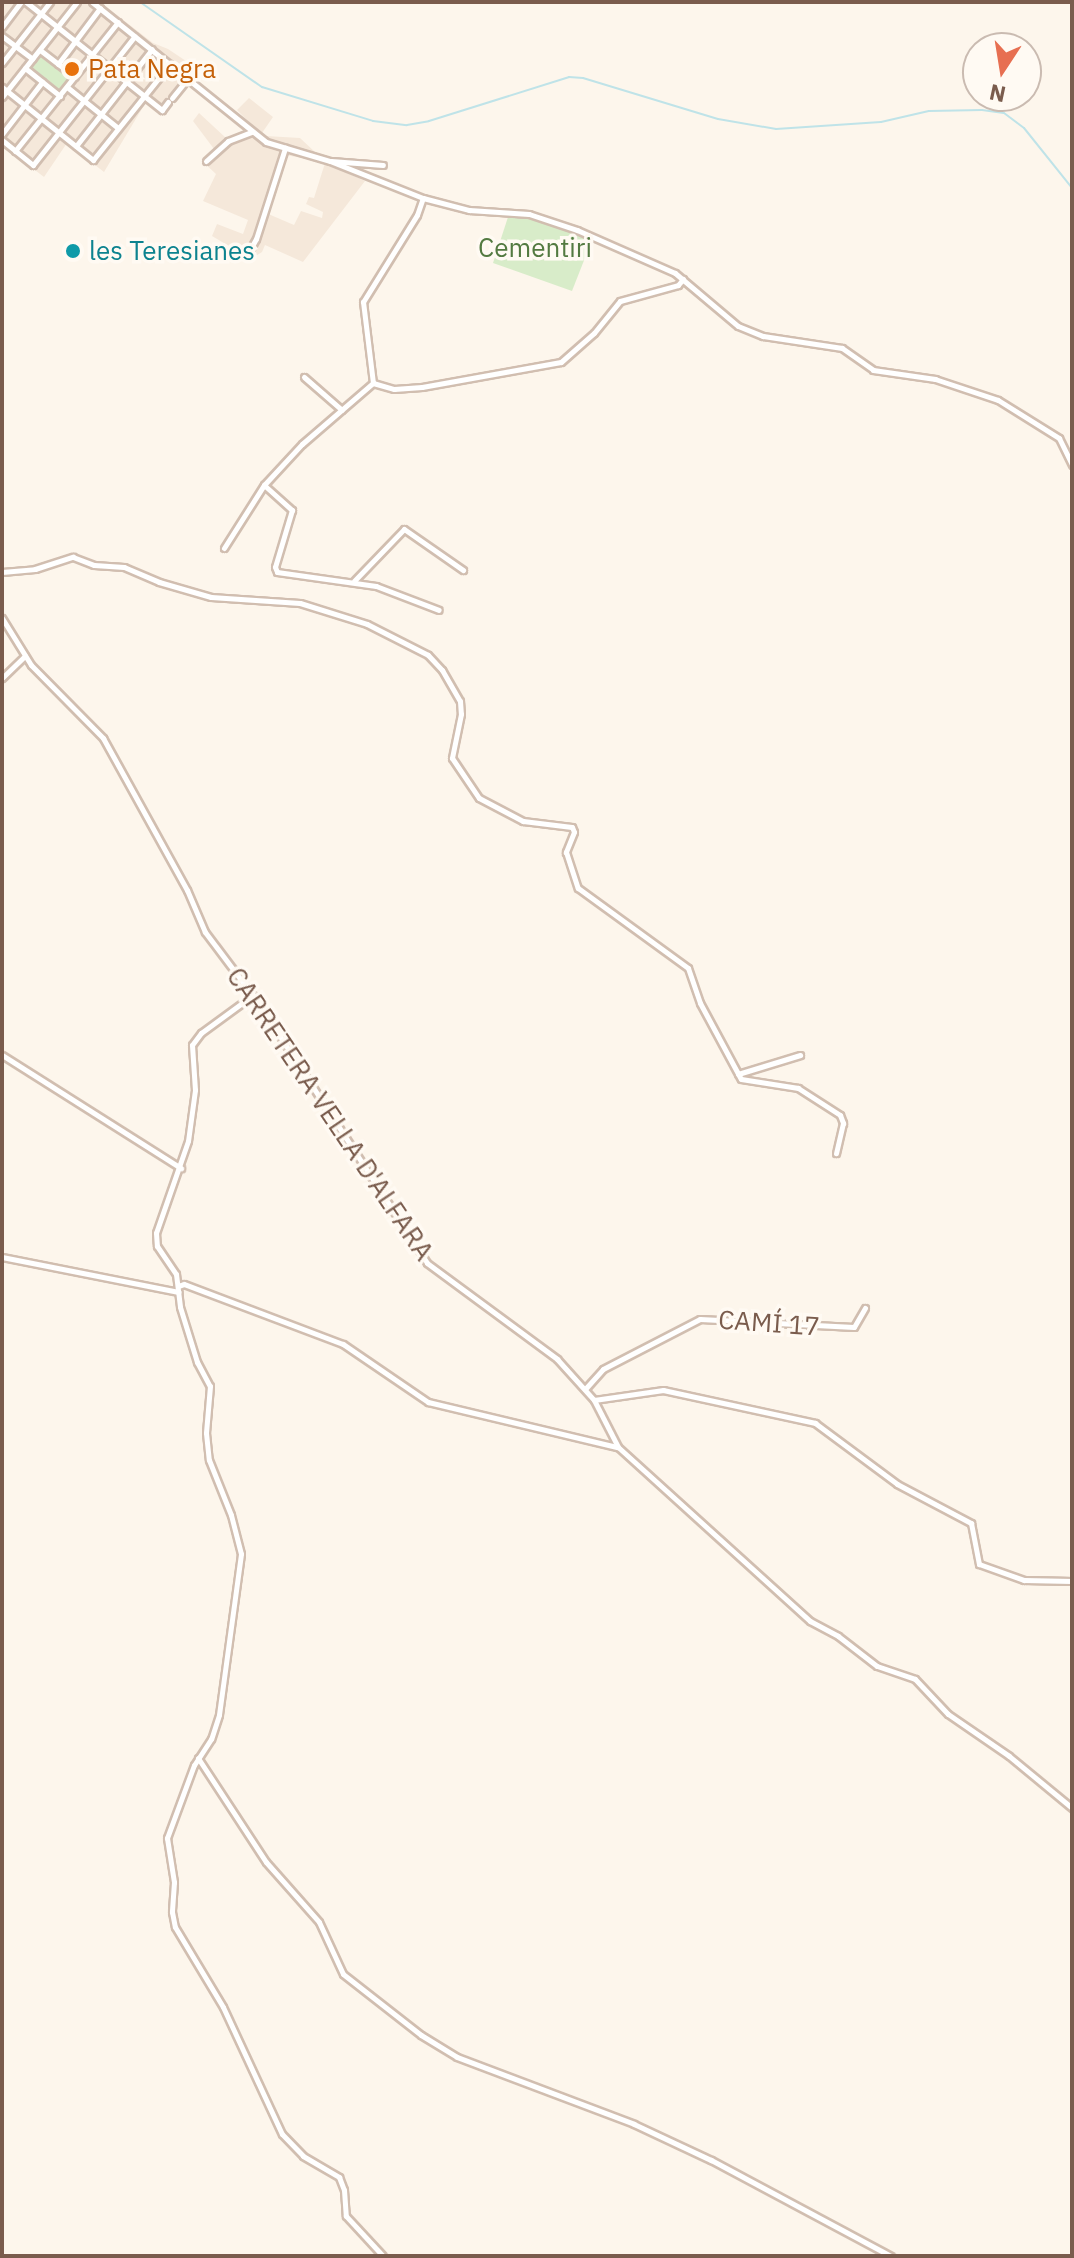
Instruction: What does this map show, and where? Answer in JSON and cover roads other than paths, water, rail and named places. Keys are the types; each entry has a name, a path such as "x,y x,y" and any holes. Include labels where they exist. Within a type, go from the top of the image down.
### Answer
{"street":[{"path":"2,27 23,2 162,110 188,78"},
{"path":"2,63 50,2"},
{"path":"2,97 4,89 25,68 77,2"},
{"path":"92,2 262,140 330,161 423,198 469,210 538,216 648,260 683,279 738,326 763,336 842,348 873,370 935,379 998,400 1059,438 1072,465"},
{"path":"58,64 100,8"},
{"path":"15,151 118,22"},
{"path":"2,36 32,59"},
{"path":"2,140 33,165 135,36"},
{"path":"76,146 152,49"},
{"path":"40,50 75,77"},
{"path":"4,89 93,160 170,64"},
{"path":"25,68 60,96"},
{"path":"2,134 42,82"},
{"path":"67,87 118,128"},
{"path":"206,161 228,141 253,131"},
{"path":"247,255 256,239 285,148"},
{"path":"330,161 383,165"},
{"path":"373,383 363,302 417,215 423,198"},
{"path":"373,383 394,389 422,387 561,362 573,354 620,301 678,285 683,279"},
{"path":"304,377 342,410"},
{"path":"224,548 264,485 302,444 373,383"},
{"path":"264,485 292,510 275,571 284,575 354,581 380,587 439,610"},
{"path":"354,581 404,529 463,570"},
{"path":"2,572 35,569 73,557 94,565 124,567 159,582 211,597 300,603 367,624 428,655 442,670 460,701 461,718 452,758 474,791 485,804 523,821 555,822 573,828 566,852 578,888 688,968 700,1003 742,1080 798,1088 838,1114 843,1123 836,1153"},
{"name":"CARRETERA VELLA D'ALFARA","path":"2,618 25,656 103,738 187,890 205,932 253,995 427,1263 557,1359 586,1388 618,1447 810,1621 838,1636 877,1666 915,1679 948,1714 1009,1756 1072,1808"},
{"path":"2,678 25,656"},
{"path":"253,995 201,1033 192,1045 194,1105 181,1168 164,1206 155,1240 175,1270 180,1307 197,1362 211,1393 206,1433 209,1460 238,1536 241,1554 219,1715 211,1739 198,1757 167,1838 174,1882 172,1912 175,1927 223,2007 282,2134 303,2156 339,2177 344,2190 346,2216 383,2256"},
{"path":"2,1055 181,1168"},
{"path":"738,1074 800,1055"},
{"path":"2,1257 179,1289"},
{"path":"179,1289 184,1284 343,1344 428,1402 618,1447"},
{"name":"CAMÍ 17","path":"586,1388 603,1369 700,1319 854,1327 865,1308"},
{"path":"594,1400 663,1390 815,1423 897,1484 971,1523 979,1564 1024,1580 1072,1581"},
{"path":"198,1757 266,1862 319,1922 343,1974 421,2035 457,2057 634,2124 698,2154 891,2256"}],"waterway":[{"path":"140,2 262,87 373,121 407,125 429,121 569,77 583,78 718,119 776,129 881,122 929,111 982,110 1004,113 1024,128 1072,188"}],"place":[{"name":"Pata Negra","path":"72,69"},
{"name":"les Teresianes","path":"73,251"}],"park label":[{"name":"Cementiri","path":"535,248"}]}
